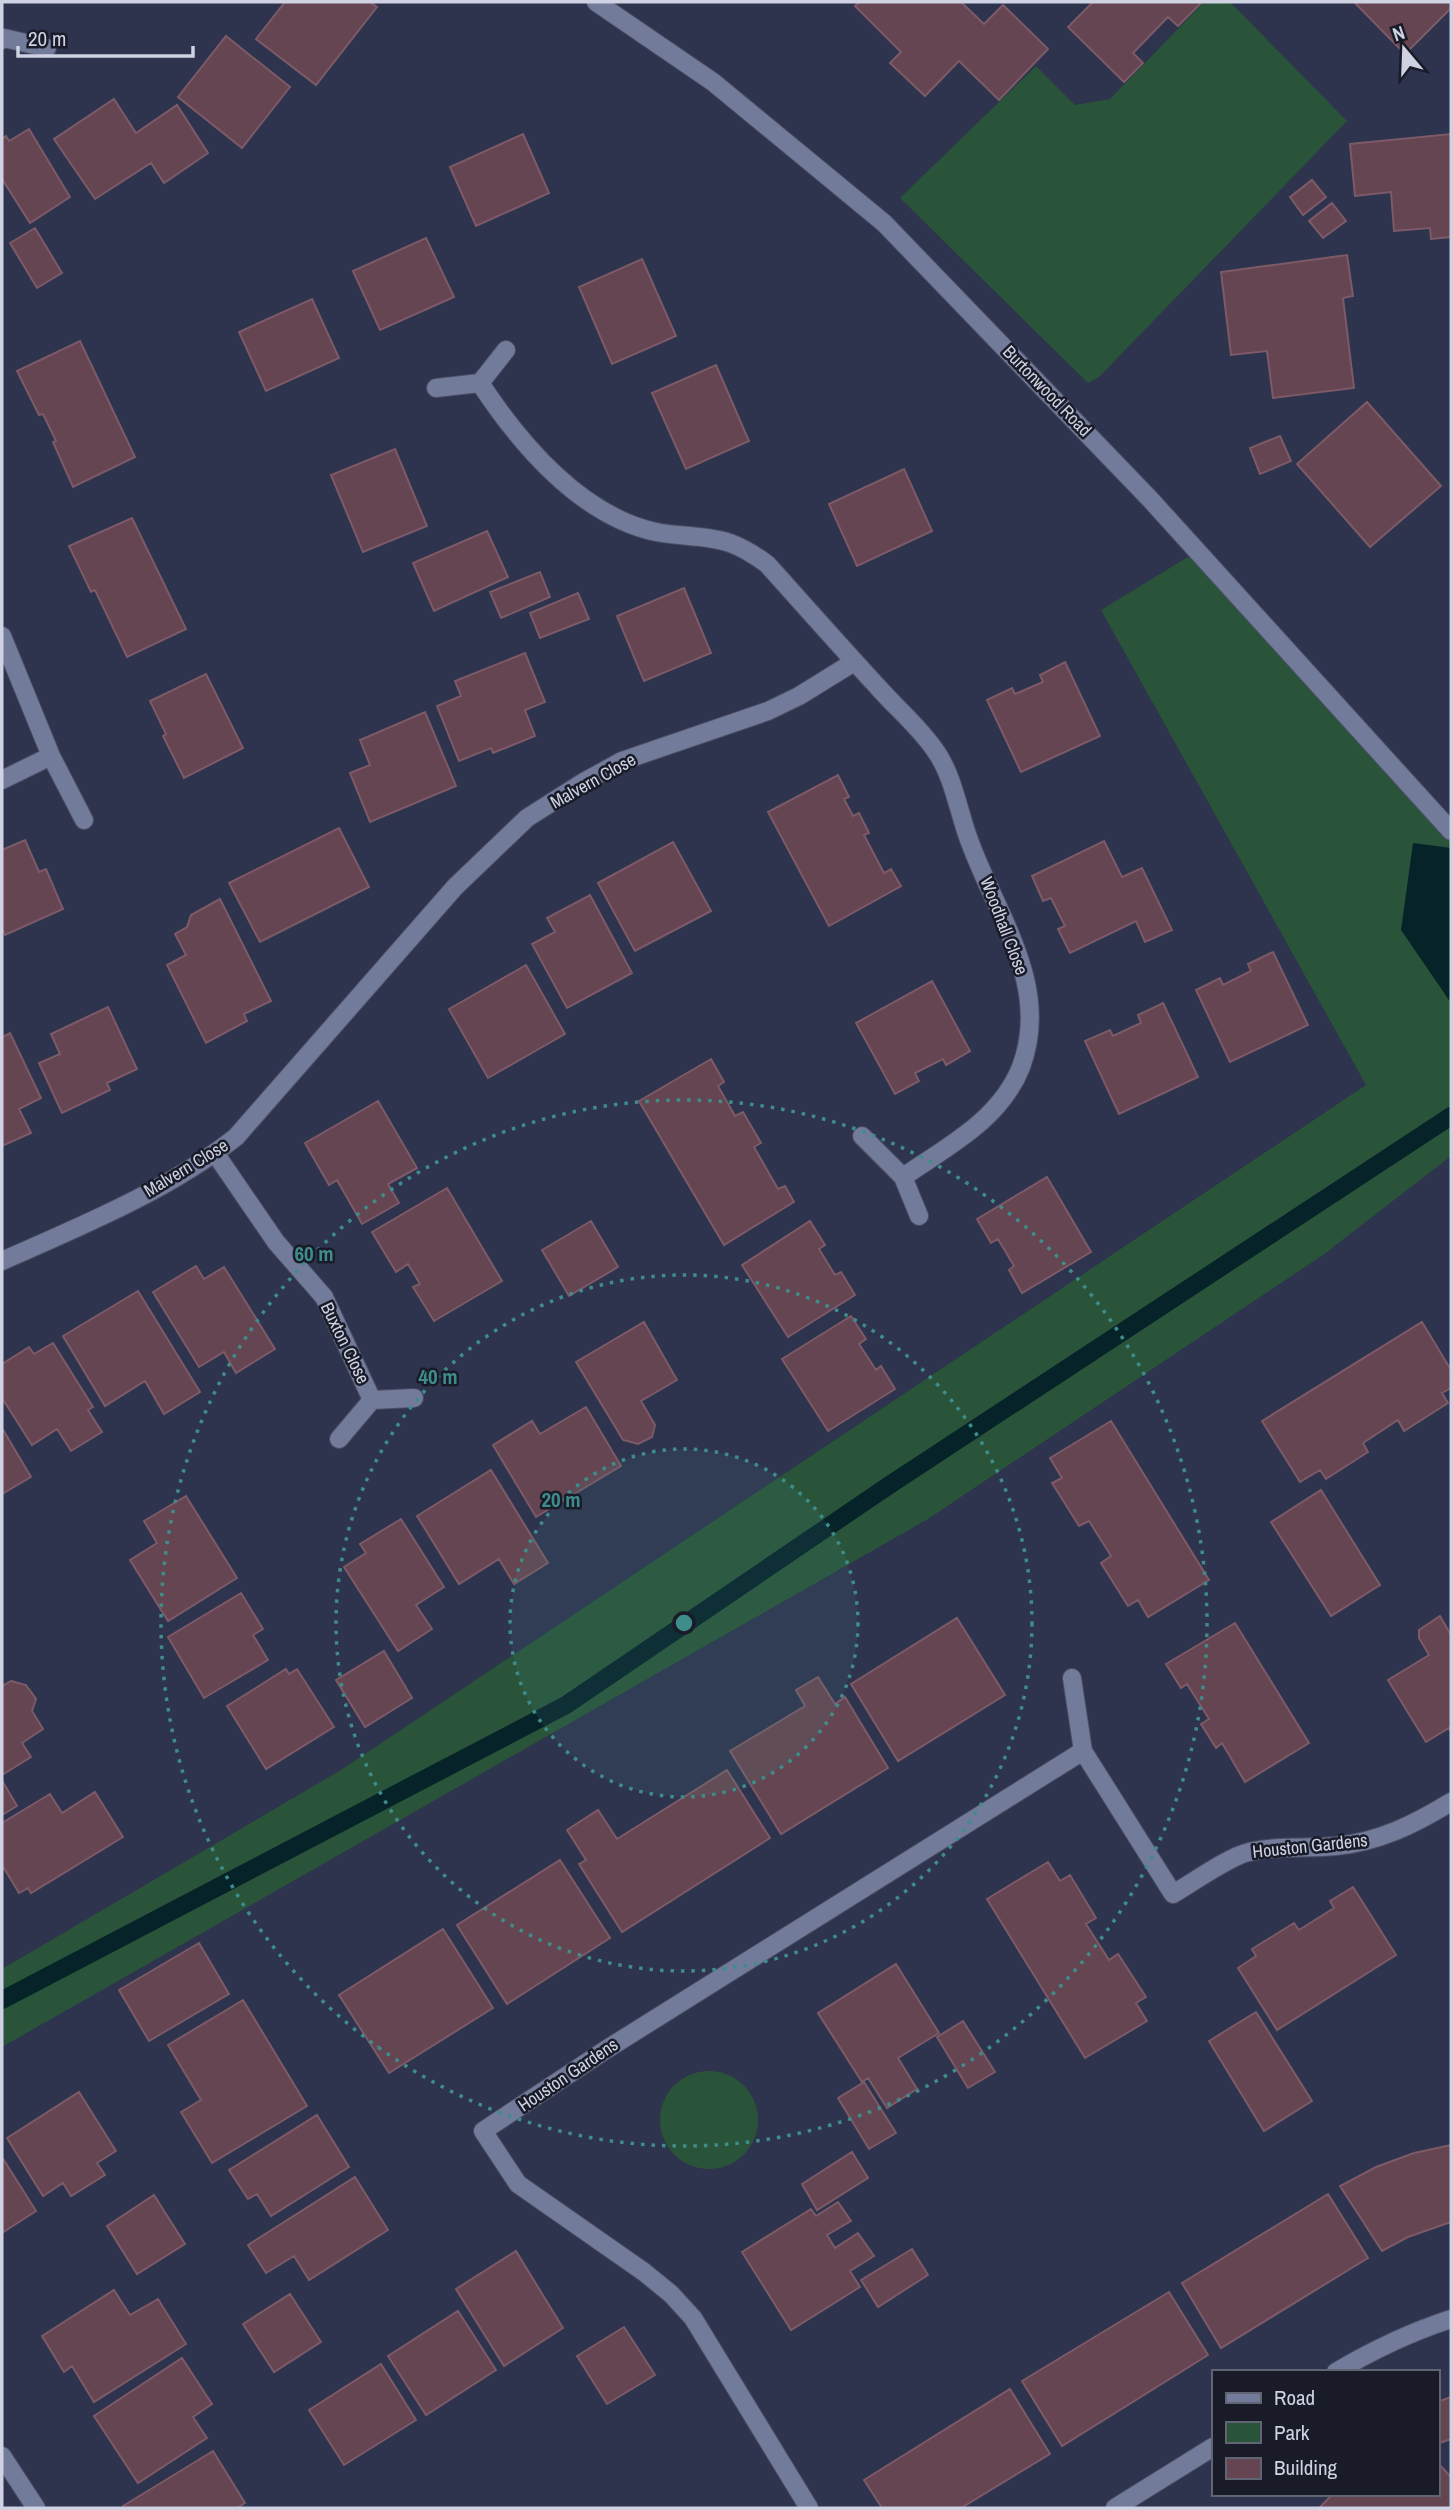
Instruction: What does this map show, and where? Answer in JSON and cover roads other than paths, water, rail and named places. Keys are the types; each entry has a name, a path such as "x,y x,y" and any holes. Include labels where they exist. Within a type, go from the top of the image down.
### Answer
{"street":[{"name":"Burtonwood Road","path":"596,2 713,82 884,223 1149,498 1451,831"},
{"path":"3,36 47,48"},
{"path":"436,387 480,383 506,350"},
{"path":"480,383 498,409 543,462 597,508 625,523 656,532 729,543 750,552 767,564 854,662"},
{"path":"2,636 51,756 83,820"},
{"name":"Malvern Close","path":"2,1261 110,1213 215,1153 236,1137 455,887 527,818 622,761 768,711 799,696 854,662"},
{"name":"Woodhall Close","path":"854,662 921,731 939,755 952,785 968,839 1015,944 1026,978 1031,1008 1029,1037 1020,1068 1003,1100 977,1127 903,1177"},
{"path":"2,780 51,756"},
{"path":"862,1136 903,1177 919,1216"},
{"name":"Buxton Close","path":"215,1153 276,1242 324,1297 372,1399"},
{"name":"Buxton Close","path":"339,1439 372,1399 414,1398"},
{"name":"Houston Gardens","path":"1072,1678 1083,1751 1173,1894 1246,1852 1277,1847 1335,1846 1379,1838 1419,1821 1451,1802"},
{"name":"Houston Gardens","path":"809,2508 693,2318 671,2294 644,2272 517,2184 483,2131 607,2049 1083,1751"},
{"path":"1339,2370 1421,2329 1451,2319"},
{"path":"1115,2508 1212,2448"},
{"path":"2,2456 36,2508"}],"water":[{"path":"1413,843 1451,848 1451,1003 1401,930"}],"waterway":[{"path":"2,2000 566,1705 888,1486 1451,1116"}]}
